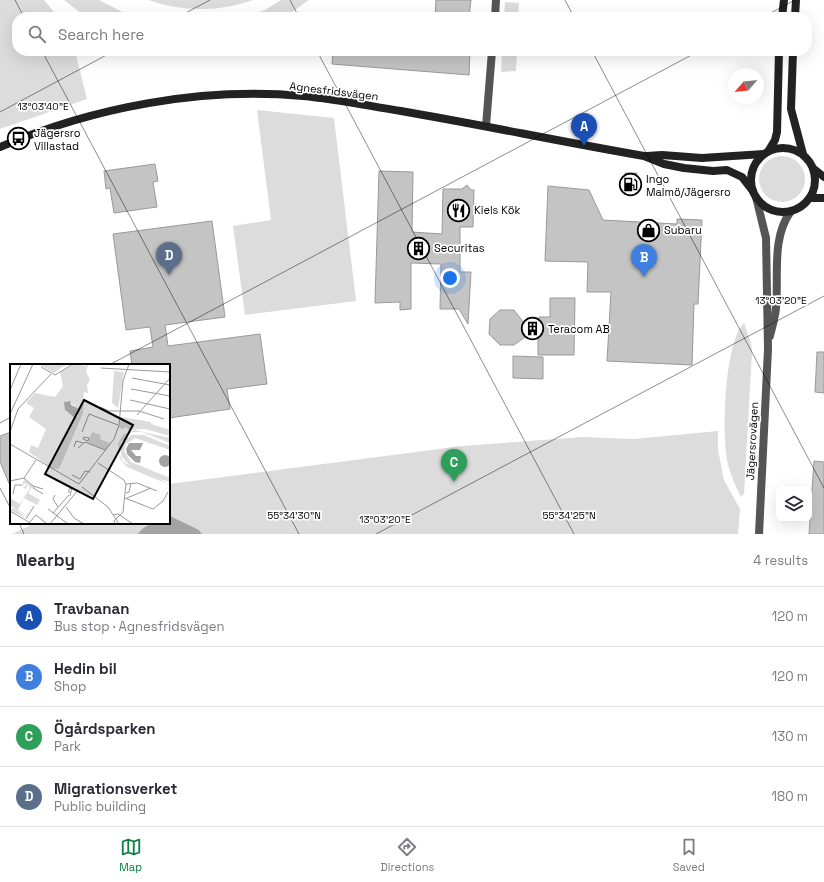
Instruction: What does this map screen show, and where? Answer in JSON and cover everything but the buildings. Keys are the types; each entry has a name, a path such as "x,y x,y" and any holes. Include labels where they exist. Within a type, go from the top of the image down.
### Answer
{"main road":[{"path":"783,12 784,0"},
{"path":"795,12 796,0"},
{"path":"779,56 777,132 775,140 753,167 751,179 754,194 760,203 771,210 785,212 791,211 805,204 810,198 816,181 814,169"},
{"path":"793,56 791,109 803,154 814,169 824,177"},
{"name":"Agnesfridsvägen","path":"0,147 59,124 149,104 206,96 303,96 486,126 644,156 664,164 684,168 713,171 727,170 742,177 754,194"},
{"path":"766,152 787,148 803,154"},
{"name":"Agnesfridsvägen","path":"644,156 662,155 702,158 766,152"},
{"path":"810,198 824,198"}],"street":[{"path":"495,12 496,0"},
{"path":"486,126 492,56"},
{"name":"Jägersrovägen","path":"754,194 766,238 768,348 758,534"},
{"name":"Jägersrovägen","path":"768,348 776,309 779,234 791,211"}],"shaded area":[{"path":"0,0 44,0 54,12 12,12 12,56 76,56 87,99 0,129"},
{"path":"64,0 99,0 122,12 80,12"},
{"path":"148,0 253,0 227,7 201,9 174,7"},
{"path":"281,0 309,0 292,12 259,12"},
{"path":"505,2 519,3 518,12 504,12"},
{"path":"502,56 517,56 516,71 501,72"},
{"path":"257,110 334,118 356,301 245,315 233,226 271,220"},
{"path":"777,156 787,156 795,160 801,166 805,174 805,184 801,192 795,198 787,202 777,202 769,198 763,192 759,184 759,174 763,166 769,160"},
{"path":"744,323 751,343 752,352 744,494 741,497 727,460 725,447 725,410 726,389 732,349 737,334"},
{"path":"718,431 718,450 724,480 740,509 738,534 202,534 199,530 170,517 170,484 462,446 583,437 633,439"},
{"path":"170,516 199,530 202,534 138,534 148,525 170,524"},
{"path":"33,524 149,524 138,534 12,534"}],"place":[{"name":"Jägersro Villastad","path":"18,139"},
{"name":"Travbanan","path":"584,146"},
{"name":"Ingo Malmö/Jägersro","path":"631,185"},
{"name":"Kiels Kök","path":"458,210"},
{"name":"Subaru","path":"648,230"},
{"name":"Securitas","path":"418,248"},
{"name":"Migrationsverket","path":"169,275"},
{"name":"Hedin bil","path":"644,277"},
{"name":"Teracom AB","path":"532,329"},
{"name":"Ögårdsparken","path":"454,482"}]}
